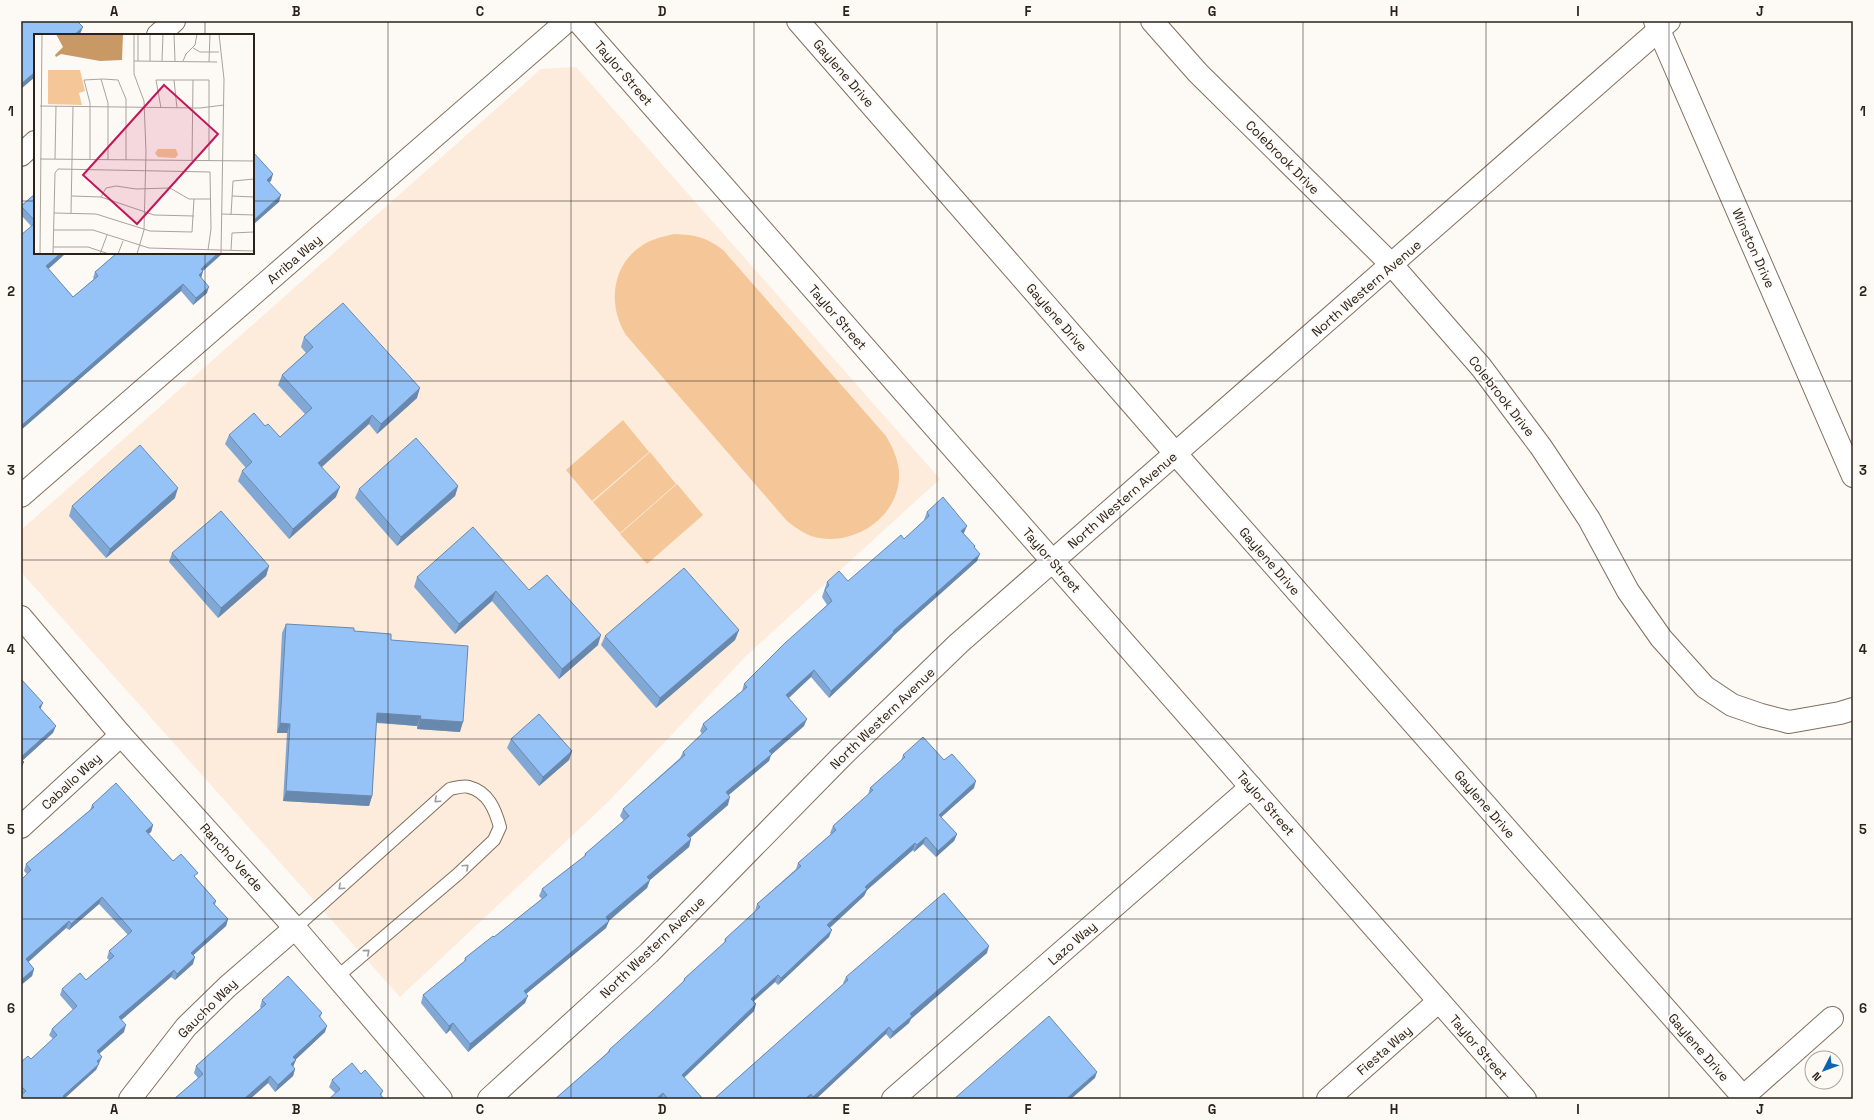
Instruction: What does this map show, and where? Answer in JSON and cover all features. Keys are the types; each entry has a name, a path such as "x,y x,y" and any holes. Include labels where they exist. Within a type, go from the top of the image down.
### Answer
{"street":[{"path":"159,34 174,21"},
{"name":"Arriba Way","path":"21,496 566,21"},
{"name":"Taylor Street","path":"578,21 1525,1099"},
{"name":"Gaylene Drive","path":"798,21 1175,453 1744,1098"},
{"name":"Colebrook Drive","path":"1152,21 1198,73 1392,266 1481,367 1536,441 1589,519 1628,591 1661,638 1705,687 1732,705 1761,715 1789,722 1840,713 1853,709"},
{"name":"North Western Avenue","path":"489,1099 649,953 842,756 959,643 1175,453 1392,266 1661,24"},
{"name":"Winston Drive","path":"1661,24 1853,476"},
{"path":"21,155 34,143"},
{"name":"Rancho Verde","path":"21,616 121,735 295,928 441,1099"},
{"name":"Caballo Way","path":"21,827 121,735"},
{"name":"Lazo Way","path":"893,1099 1251,787"},
{"name":"Gaucho Way","path":"130,1099 186,1027 227,987 295,928"},
{"name":"Fiesta Way","path":"1328,1099 1439,1001"},
{"path":"1744,1098 1832,1018"}],"lane":[{"path":"295,928 450,789 468,786 487,797 496,812 500,827 494,840 458,874 337,977"}],"shaded area":[{"path":"576,67 940,479 746,656 609,801 400,997 21,572 21,530 541,69"},
{"path":"674,234 689,235 706,239 723,250 886,436 897,462 899,471 898,486 886,513 863,531 834,539 819,538 802,532 787,521 626,335 620,324 615,300 615,288 623,265 630,255 644,244"},
{"path":"623,420 649,452 592,501 566,470"},
{"path":"650,452 676,484 620,533 593,502"},
{"path":"677,484 703,515 647,564 620,534"}],"building":[{"path":"21,21 77,21 83,27 75,34 34,34 34,73 21,84"},
{"path":"254,153 273,174 267,180 281,195 254,220"},
{"path":"34,195 34,220 21,206"},
{"path":"34,224 34,254 60,254 46,266 73,297 98,276 95,272 116,254 217,254 201,269 203,271 199,275 209,287 196,298 183,284 21,426 21,235"},
{"path":"343,303 420,388 381,424 372,415 318,463 340,487 293,529 242,471 252,462 229,435 254,413 265,426 268,424 280,437 312,408 282,375 313,347 304,337"},
{"path":"416,438 458,486 401,537 359,489"},
{"path":"140,445 178,488 110,549 72,506"},
{"path":"943,497 967,526 961,531 975,546 974,547 980,554 893,631 894,632 831,691 814,670 786,695 807,719 769,751 772,754 726,792 730,797 687,835 691,839 647,877 650,880 606,917 609,921 524,991 528,996 470,1044 453,1023 449,1026 423,995 466,960 465,958 547,895 542,889 586,855 585,854 629,816 623,809 685,755 683,752 707,729 703,724 747,687 744,684 785,643 832,601 825,590 829,585 827,582 839,571 848,581 901,535 904,539 929,516 927,512"},
{"path":"221,511 269,566 221,608 172,553"},
{"path":"473,527 529,590 547,575 601,635 562,669 496,591 459,624 417,577"},
{"path":"684,568 739,630 660,698 605,636"},
{"path":"286,624 354,628 354,631 391,634 391,640 468,646 463,722 420,719 421,716 377,713 372,796 286,791 290,724 280,723"},
{"path":"21,679 43,703 39,707 56,726 21,757"},
{"path":"539,714 572,751 543,777 511,739"},
{"path":"923,737 944,760 952,754 976,781 939,815 957,834 938,851 926,837 917,845 915,843 865,887 867,889 827,925 832,930 781,978 778,975 751,999 756,1004 682,1075 703,1099 668,1099 663,1093 656,1099 555,1099 610,1051 609,1050 726,941 725,939 760,907 757,904 801,866 798,863 836,830 833,826 873,790 870,788 905,757 903,755"},
{"path":"116,783 153,825 146,831 173,861 181,854 198,873 194,876 216,901 213,903 228,919 191,953 195,957 177,974 174,970 119,1017 126,1025 97,1051 102,1057 97,1061 99,1064 63,1096 65,1099 21,1099 21,1095 26,1091 21,1086 21,1062 28,1056 31,1059 57,1035 52,1029 77,1006 62,989 80,973 86,980 114,956 109,951 132,931 102,897 71,924 69,921 26,959 34,969 21,980 21,880 31,870 26,864 94,807 92,805"},
{"path":"944,893 989,946 910,1014 912,1016 893,1032 889,1027 813,1097 811,1094 805,1099 714,1099 848,980 846,977"},
{"path":"288,976 322,1013 319,1016 327,1026 293,1057 296,1060 291,1064 295,1069 278,1085 270,1076 244,1099 174,1099 203,1074 196,1066 266,1004 262,1000"},
{"path":"1049,1016 1097,1072 1066,1099 954,1099"},
{"path":"352,1063 361,1074 365,1070 383,1091 380,1094 384,1099 329,1099 340,1089 332,1080"}]}
